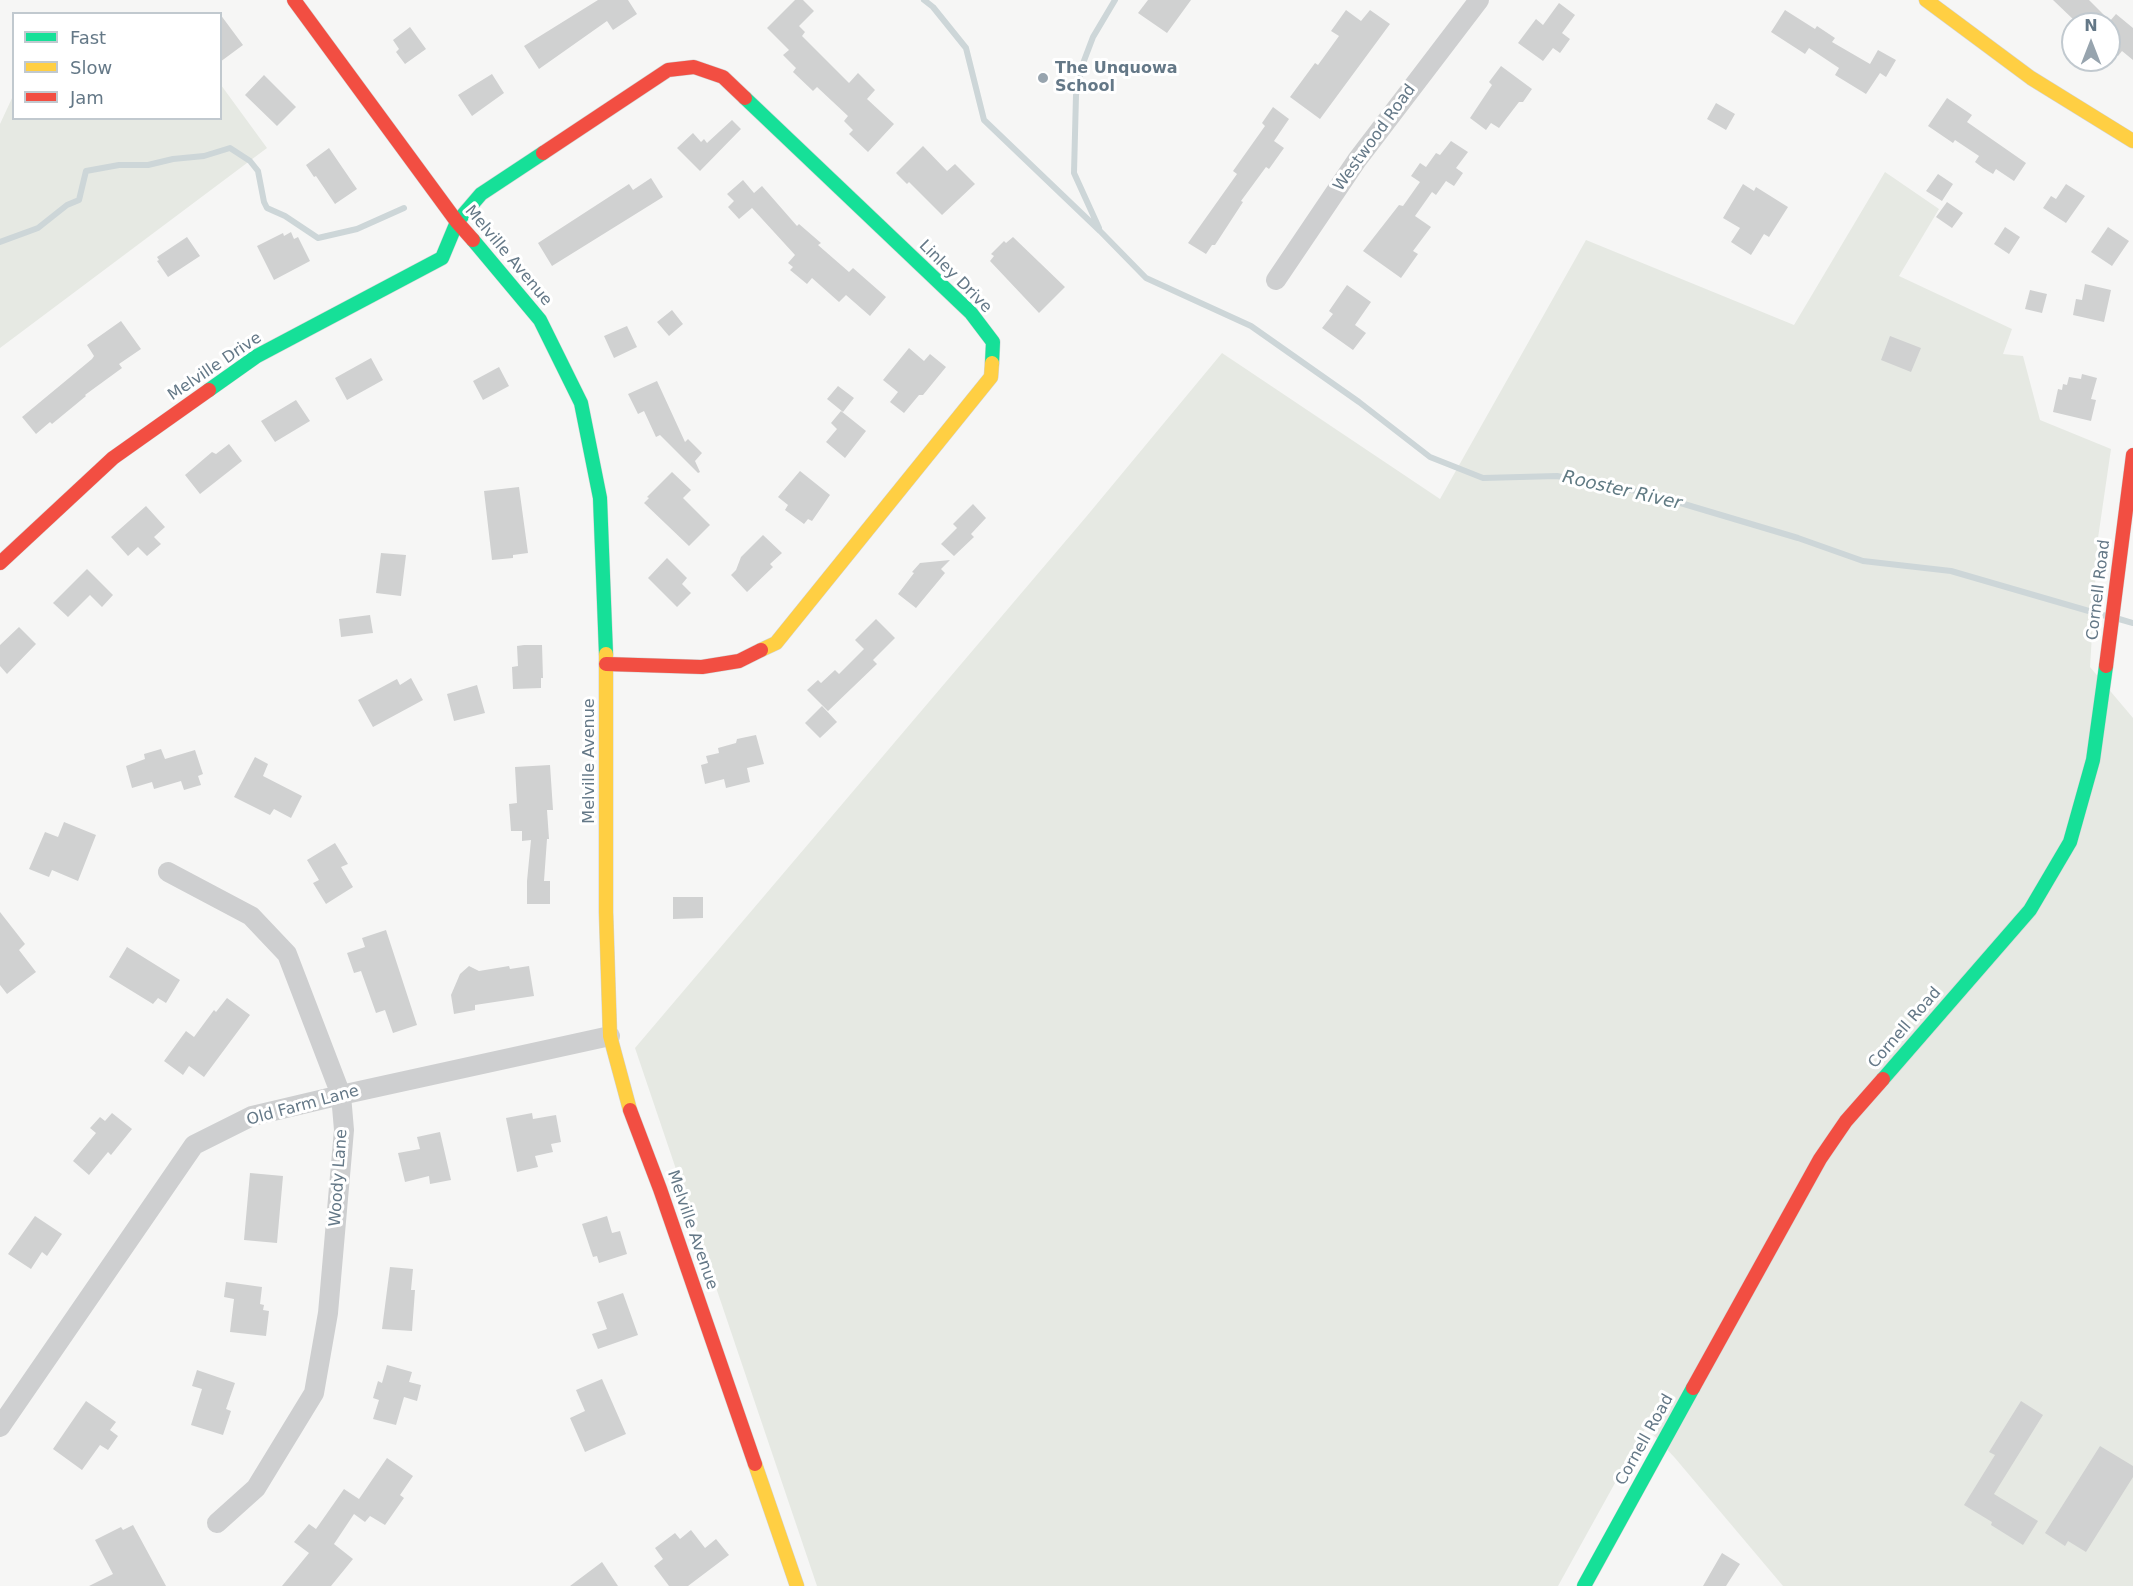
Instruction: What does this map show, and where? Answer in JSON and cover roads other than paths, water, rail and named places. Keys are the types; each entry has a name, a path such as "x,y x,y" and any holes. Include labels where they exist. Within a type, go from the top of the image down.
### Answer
{"street":[{"name":"Melville Avenue","path":"294,0 457,222 540,320 581,403 600,498 606,664 606,912 610,1036 632,1116 660,1189 797,1586"},
{"name":"Westwood Road","path":"1276,280 1357,160 1479,0"},
{"path":"1926,0 2031,78 2133,141"},
{"name":"Linley Drive","path":"457,222 481,194 668,70 694,67 723,77 971,313 993,342 991,377 776,643 739,661 702,667 606,664"},
{"name":"Melville Drive","path":"0,563 113,458 256,356 442,258 457,222"},
{"name":"Cornell Road","path":"1584,1586 1820,1159 1846,1121 2030,910 2070,842 2093,760 2133,455"},
{"name":"Woody Lane","path":"168,872 251,916 287,954 341,1095 344,1130 328,1312 314,1392 256,1488 217,1523"},
{"name":"Old Farm Lane","path":"0,1427 194,1145 252,1116 610,1036"}],"waterway":[{"name":"Rooster River","path":"924,0 933,7 966,48 984,120 1146,278 1251,326 1359,402 1430,457 1483,478 1557,476 1647,493 1798,538 1863,561 1951,571 2106,616"},
{"path":"1099,228 1074,173 1076,95 1082,66 1093,37 1115,0"},
{"path":"0,242 38,228 67,205 79,200 86,171 119,165 148,165 173,159 204,156 230,148 250,161 258,171 267,208 285,216 318,238 357,229 404,208"},
{"name":"Rooster River","path":"2119,619 2133,623"}],"place":[{"name":"The Unquowa School","path":"1043,78"}]}
